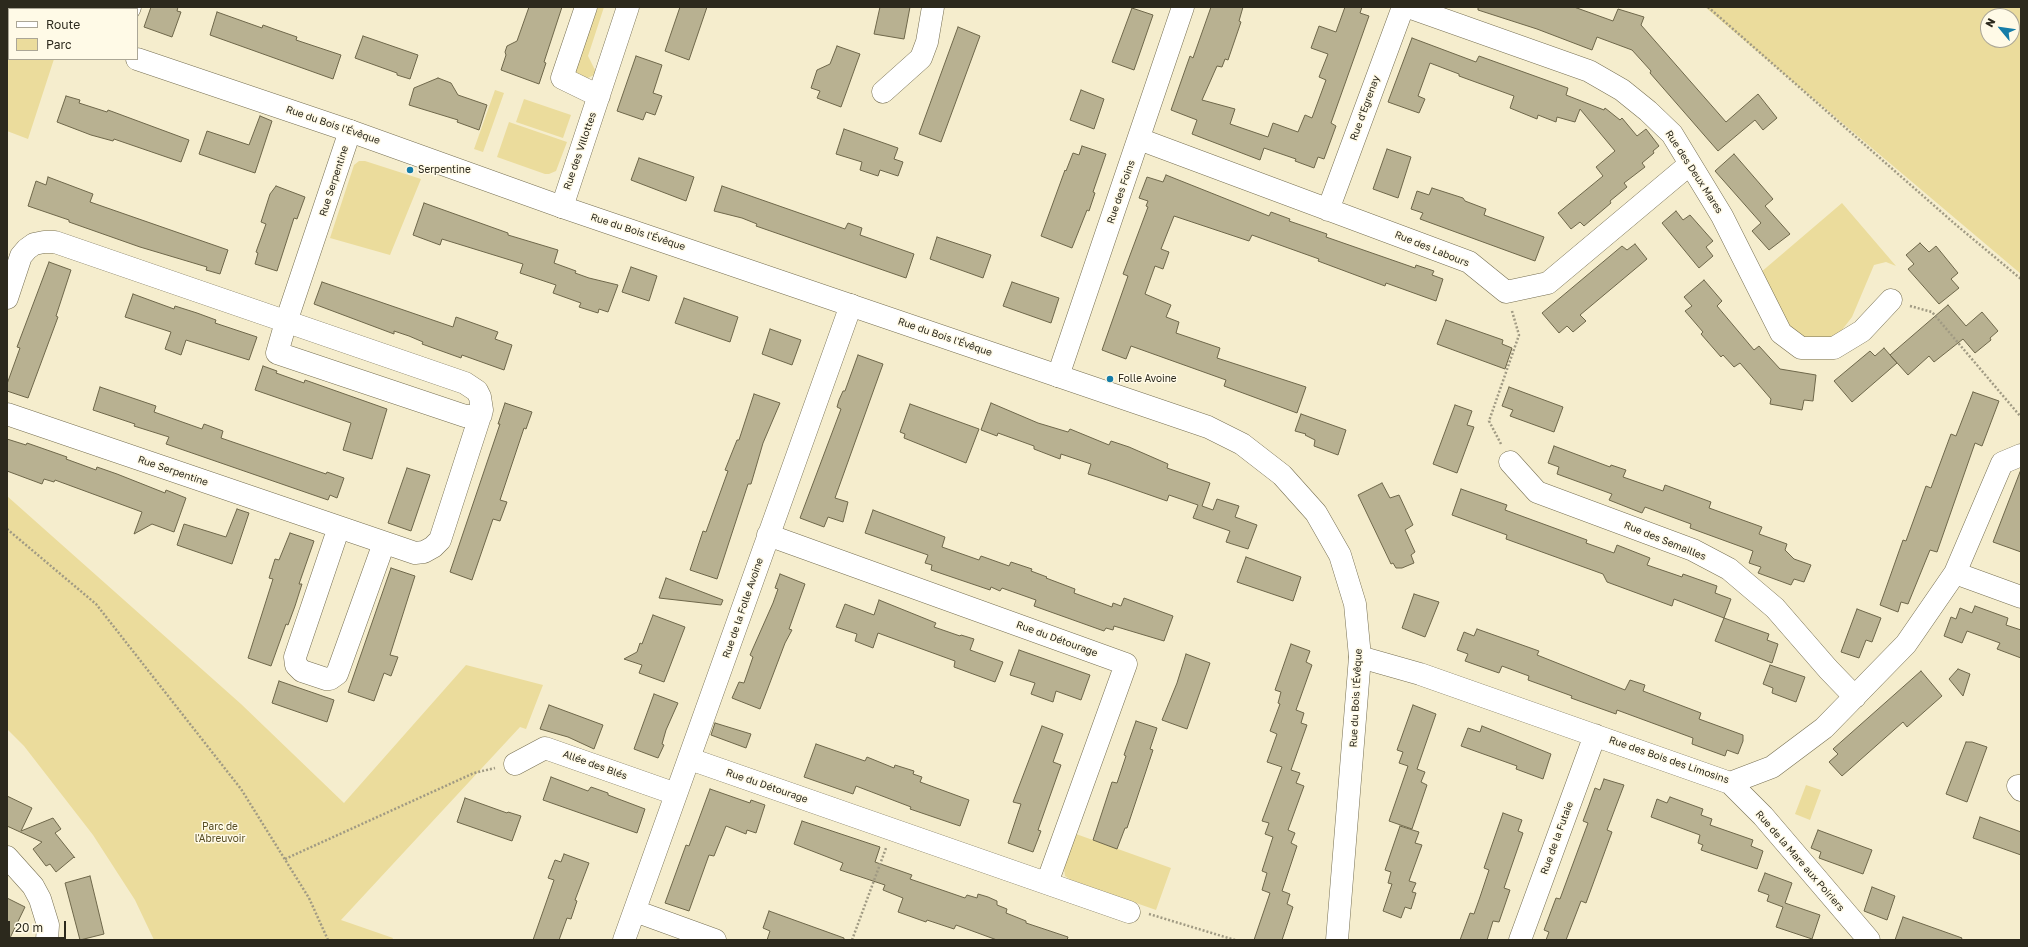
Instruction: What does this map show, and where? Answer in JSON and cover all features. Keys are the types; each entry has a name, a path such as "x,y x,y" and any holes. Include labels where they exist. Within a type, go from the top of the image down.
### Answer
{"street":[{"path":"586,7 562,78 599,96"},
{"name":"Rue des Villottes","path":"562,207 628,7"},
{"path":"884,92 921,58 927,42 933,7"},
{"name":"Rue des Foins","path":"1058,376 1183,7"},
{"name":"Rue d'Egrenay","path":"1328,210 1403,7"},
{"name":"Rue des Deux Mares","path":"1408,7 1589,71 1622,90 1648,111 1672,134 1722,216 1781,333 1801,348 1834,348 1862,331 1891,300"},
{"name":"Rue du Bois l'Évêque","path":"138,59 350,131 562,207 1208,427 1242,444 1282,475 1316,513 1340,555 1355,604 1360,657 1337,940"},
{"name":"Rue Serpentine","path":"350,131 286,322 277,354 465,416 481,415"},
{"name":"Rue des Labours","path":"1139,139 1469,262 1506,292"},
{"path":"1506,292 1548,283 1690,164"},
{"name":"Rue Serpentine","path":"7,298 21,256 27,249 39,243 55,242 465,383 477,391 480,397 481,415 440,540 433,548 424,552 415,553 7,414"},
{"name":"Rue de la Folle Avoine","path":"624,940 690,759 768,535 852,305"},
{"name":"Rue des Bois des Limosins","path":"1360,657 1420,674 1730,783 1772,767 1824,728 1906,644 1955,572 2002,464 2021,455"},
{"name":"Rue des Semailles","path":"1510,462 1537,492 1693,550 1729,568 1774,608 1855,697"},
{"path":"339,527 295,657 296,665 302,671 326,679 330,679 337,674 384,543"},
{"name":"Rue du Détourage","path":"768,535 1126,664 1047,883"},
{"path":"1955,572 2021,597"},
{"name":"Rue de la Futaie","path":"1520,940 1595,735"},
{"name":"Allée des Blés","path":"515,764 545,748 676,794"},
{"name":"Rue du Détourage","path":"690,759 1129,912"},
{"name":"Rue de la Mare aux Poiriers","path":"1730,783 1763,816 1868,940"},
{"path":"7,858 33,886 40,899 48,925 47,940"},
{"path":"635,911 715,940"}],"path":[{"path":"1708,7 1955,224 2021,279"},
{"path":"1506,292 1519,335 1489,421 1510,462"},
{"path":"1891,300 1932,312 2021,417"},
{"path":"7,529 96,604 241,790 309,898 328,940"},
{"path":"285,859 474,773 515,764"},
{"path":"852,940 892,829"},
{"path":"1129,912 1147,914 1235,940"}],"green space":[{"path":"598,7 604,7 588,56 596,72 594,75 586,79 574,73"},
{"path":"1705,7 2021,7 2021,274"},
{"path":"8,45 8,60 54,60 28,139 7,131"},
{"path":"495,90 504,93 483,152 474,149"},
{"path":"524,99 571,115 563,138 516,122"},
{"path":"509,122 567,142 556,171 545,174 497,157"},
{"path":"359,161 365,161 421,179 390,255 330,238 354,165"},
{"path":"1842,203 1896,266 1886,262 1874,265 1852,317 1842,330 1834,336 1822,340 1803,338 1785,325 1760,273"},
{"name":"Parc de l'Abreuvoir","path":"7,496 241,704 344,803 466,665 543,685 526,729 520,727 341,920 393,938 392,940 154,940 135,900 93,835 24,746 7,729"},
{"path":"1806,785 1821,790 1810,820 1795,814"},
{"path":"1076,834 1171,868 1156,910 1071,880 1065,876 1064,868"}],"building":[{"path":"151,7 178,7 177,11 181,12 172,37 144,27"},
{"path":"529,7 562,7 544,62 546,63 539,84 501,70 506,55 505,52 507,46 517,41"},
{"path":"680,7 707,7 689,60 665,51"},
{"path":"880,7 910,7 904,39 874,34"},
{"path":"1211,7 1243,7 1239,21 1241,22 1228,60 1225,59 1222,67 1217,66 1202,100 1235,109 1230,124 1268,137 1273,123 1298,132 1305,115 1312,118 1326,80 1319,77 1328,54 1311,48 1319,26 1336,32 1345,7 1362,7 1360,13 1369,16 1331,123 1336,126 1324,159 1318,157 1314,168 1295,161 1296,159 1264,148 1260,160 1192,134 1197,120 1171,110 1190,56 1193,58"},
{"path":"1478,7 1574,7 1613,21 1618,9 1644,17 1641,25 1726,122 1758,94 1777,118 1763,130 1755,120 1718,151 1650,73 1651,71 1632,50 1597,37 1592,50 1537,29 1478,10"},
{"path":"1132,8 1153,15 1134,70 1112,62"},
{"path":"217,12 262,28 263,25 297,37 296,40 341,55 333,79 210,35"},
{"path":"958,27 980,36 941,142 919,134"},
{"path":"363,36 418,55 410,79 355,58"},
{"path":"1412,38 1476,62 1479,56 1568,88 1566,95 1604,110 1605,108 1620,120 1622,118 1637,136 1646,129 1659,146 1653,151 1654,153 1642,163 1645,167 1624,183 1627,187 1610,201 1611,203 1584,226 1580,222 1571,229 1558,213 1603,176 1596,167 1615,151 1580,109 1575,122 1557,117 1556,122 1538,115 1537,119 1510,108 1514,96 1459,76 1459,74 1430,63 1418,96 1425,99 1419,113 1388,102"},
{"path":"837,46 860,54 841,107 817,98 820,91 811,88 817,70 830,64"},
{"path":"636,56 662,65 653,93 662,96 655,115 646,112 643,120 617,111"},
{"path":"438,78 451,83 458,95 487,105 479,130 457,122 458,120 409,105 414,88"},
{"path":"1081,90 1104,99 1094,129 1070,120"},
{"path":"66,96 80,100 79,103 107,112 108,110 189,140 181,162 114,139 113,141 91,135 57,122"},
{"path":"260,116 272,121 255,173 199,154 207,131 249,145"},
{"path":"844,129 898,148 894,159 903,162 898,176 880,170 878,176 860,170 862,162 836,154"},
{"path":"1082,146 1106,154 1093,192 1095,193 1089,211 1087,210 1072,248 1041,236 1065,170 1066,171 1073,153 1079,155"},
{"path":"1387,149 1411,157 1398,198 1373,189"},
{"path":"1734,154 1773,199 1765,206 1790,234 1769,250 1752,231 1761,223 1715,171"},
{"path":"639,158 694,177 686,201 631,180"},
{"path":"1166,175 1269,216 1271,212 1290,219 1289,221 1327,234 1326,237 1415,268 1416,265 1434,271 1432,275 1443,279 1436,301 1386,283 1385,286 1318,261 1319,259 1252,235 1249,241 1174,216 1161,249 1169,252 1163,269 1155,266 1145,294 1171,305 1166,317 1179,322 1176,333 1220,348 1217,358 1306,387 1297,413 1224,386 1226,380 1131,346 1126,359 1102,350 1128,276 1123,274 1148,207 1146,206 1148,201 1139,198 1147,177 1163,182"},
{"path":"48,177 93,194 90,202 228,250 220,274 206,270 207,267 140,247 28,206 36,181 46,185"},
{"path":"276,186 305,197 297,219 294,218 277,271 255,264 258,253 256,252 266,224 261,222 270,194"},
{"path":"722,186 845,229 848,223 862,228 860,235 914,254 906,278 756,226 757,224 742,218 714,211"},
{"path":"1432,188 1463,198 1465,201 1486,209 1484,215 1544,237 1535,261 1420,219 1423,213 1411,209 1417,191 1429,195"},
{"path":"424,203 508,233 508,235 558,250 554,263 576,271 575,273 589,278 618,285 608,312 599,309 598,313 579,307 581,303 553,293 556,285 520,273 523,264 442,239 440,245 413,235"},
{"path":"1676,211 1683,220 1690,215 1713,241 1706,247 1713,256 1699,268 1662,223"},
{"path":"937,237 991,255 983,278 930,259"},
{"path":"1920,243 1929,252 1936,246 1958,273 1951,279 1959,288 1939,304 1908,269 1914,264 1906,255"},
{"path":"1635,244 1647,259 1580,315 1586,321 1573,332 1567,326 1559,333 1542,313 1622,246 1627,250"},
{"path":"49,262 71,270 56,316 58,317 28,398 7,391 7,384 20,348 17,347"},
{"path":"631,267 657,276 649,301 622,292"},
{"path":"1704,280 1722,301 1717,306 1754,350 1759,346 1780,369 1816,375 1813,401 1804,400 1802,410 1770,404 1771,399 1740,363 1734,367 1723,355 1721,357 1701,334 1703,332 1685,311 1692,306 1684,297"},
{"path":"322,282 453,327 456,317 498,332 495,339 512,345 504,370 462,355 461,358 422,344 423,342 409,336 394,331 394,334 314,304"},
{"path":"1012,282 1059,298 1051,323 1003,306"},
{"path":"133,294 174,309 175,306 197,313 216,320 215,323 257,337 249,360 186,340 181,355 165,349 171,332 125,317"},
{"path":"684,298 738,317 730,342 675,323"},
{"path":"1948,305 1966,326 1982,312 1998,331 1990,338 1991,340 1975,353 1963,339 1934,362 1929,356 1908,375 1890,355"},
{"path":"1446,320 1503,340 1502,344 1512,348 1505,369 1437,344"},
{"path":"770,329 801,340 792,365 762,354"},
{"path":"1884,348 1897,363 1852,402 1834,381 1870,351 1875,356"},
{"path":"858,355 883,364 835,498 848,502 843,522 828,517 824,527 800,518 841,409 837,407 839,400 843,391 845,391"},
{"path":"263,366 277,371 276,373 304,383 305,380 387,409 372,459 343,450 351,423 255,390"},
{"path":"100,387 156,406 154,412 202,429 204,424 223,431 221,438 326,474 327,472 344,478 337,498 330,495 328,500 166,444 169,437 134,426 135,424 93,410"},
{"path":"1509,387 1563,407 1554,432 1510,416 1513,410 1502,406"},
{"path":"1973,392 1999,401 1982,446 1975,443 1937,552 1930,550 1908,604 1901,602 1898,612 1880,605 1903,540 1906,541 1926,486 1931,488 1951,434 1956,436"},
{"path":"754,394 780,403 763,443 751,484 748,484 717,579 690,570 703,531 706,532 728,471 725,470 737,440 739,440"},
{"path":"505,403 532,412 526,429 524,428 500,500 507,502 500,521 493,519 472,580 450,572 500,424 498,424"},
{"path":"991,403 1038,423 1068,432 1070,429 1109,445 1111,441 1129,447 1168,464 1167,468 1210,483 1202,506 1213,510 1217,499 1239,506 1235,517 1257,525 1248,549 1226,542 1230,531 1193,518 1198,505 1169,495 1167,501 1088,474 1091,464 1061,454 1060,459 1034,449 1034,446 998,433 997,436 981,430"},
{"path":"910,404 979,429 966,463 904,438 905,434 900,432"},
{"path":"1455,405 1472,411 1467,425 1474,427 1457,473 1433,464"},
{"path":"1301,414 1346,430 1338,455 1314,446 1315,440 1305,435 1306,434 1295,431"},
{"path":"7,439 26,445 27,443 67,457 66,459 96,470 97,467 165,493 166,490 186,498 174,532 152,524 134,534 142,512 55,480 54,482 44,479 42,484 7,471"},
{"path":"1554,446 1610,467 1611,465 1626,470 1623,477 1663,491 1665,485 1711,502 1709,508 1762,527 1759,534 1787,544 1785,550 1794,559 1811,565 1804,582 1794,579 1791,585 1758,573 1761,567 1749,563 1753,551 1690,528 1691,524 1645,507 1642,513 1609,500 1612,494 1557,474 1559,467 1548,463"},
{"path":"407,468 430,475 411,531 388,523"},
{"path":"2021,472 2021,552 1993,542"},
{"path":"1382,483 1390,498 1399,495 1413,525 1405,530 1415,552 1411,555 1414,563 1402,568 1396,568 1393,563 1391,564 1358,495"},
{"path":"1461,489 1507,505 1505,510 1587,540 1586,543 1614,553 1617,545 1650,558 1647,565 1682,577 1683,574 1717,586 1715,593 1731,599 1724,618 1674,599 1672,606 1607,582 1603,574 1506,539 1507,535 1452,515"},
{"path":"237,509 249,513 232,564 177,545 184,524 226,537"},
{"path":"873,510 945,537 942,547 979,560 981,556 1009,566 1011,562 1032,569 1031,571 1047,577 1046,578 1075,589 1074,593 1112,607 1113,603 1121,606 1124,598 1173,616 1164,641 1114,626 1113,630 1106,628 1104,631 1034,606 1036,600 1002,588 1000,591 991,587 990,590 931,570 932,565 925,563 928,555 865,533"},
{"path":"290,533 314,541 299,584 302,584 295,606 288,625 286,624 271,666 248,658 273,579 269,578 275,559 279,560"},
{"path":"1246,557 1301,577 1293,601 1237,582"},
{"path":"391,568 415,576 390,655 398,657 391,676 384,673 374,701 348,692"},
{"path":"780,574 805,584 789,629 792,630 785,643 760,709 732,698 739,682 744,683 753,657 750,655 773,603 778,589 775,588"},
{"path":"666,578 723,600 721,605 659,598"},
{"path":"1414,594 1439,602 1425,637 1402,628"},
{"path":"879,600 936,623 934,627 974,639 970,650 1003,662 995,682 954,667 955,661 878,633 873,648 855,641 857,634 836,627 845,604 874,615"},
{"path":"1975,606 2008,618 2006,625 2021,630 2021,658 1997,649 2000,643 1967,631 1962,643 1944,636 1951,617 1956,619 1960,608 1972,613"},
{"path":"1857,609 1881,618 1872,642 1866,640 1859,658 1841,652"},
{"path":"653,615 685,627 664,682 639,673 642,665 624,659 637,652 640,643 642,644"},
{"path":"1724,618 1769,634 1767,640 1778,644 1772,663 1715,641"},
{"path":"1477,629 1539,651 1537,655 1625,690 1630,680 1645,685 1643,691 1701,713 1699,719 1743,735 1743,741 1738,754 1727,750 1725,756 1692,744 1693,738 1617,710 1616,714 1571,698 1572,696 1528,680 1529,676 1502,666 1499,673 1465,661 1468,654 1457,650 1464,632 1474,636"},
{"path":"1291,644 1310,651 1306,662 1312,665 1296,710 1304,713 1301,723 1307,725 1291,770 1300,773 1296,783 1304,786 1288,830 1295,833 1291,843 1297,846 1282,891 1290,894 1287,904 1293,907 1282,940 1254,940 1270,893 1262,890 1267,873 1262,871 1273,837 1265,834 1269,823 1262,821 1282,767 1267,762 1277,734 1270,731 1280,704 1278,703 1281,692 1275,690"},
{"path":"1019,650 1090,675 1081,700 1056,691 1053,702 1031,694 1035,683 1010,675"},
{"path":"1186,654 1210,663 1187,729 1162,720 1177,683"},
{"path":"1770,665 1805,677 1796,702 1772,693 1773,688 1763,684"},
{"path":"1958,669 1970,674 1963,696 1949,679"},
{"path":"1921,671 1942,696 1907,727 1903,722 1842,776 1829,762 1838,754 1833,749"},
{"path":"279,681 334,700 327,722 272,703"},
{"path":"654,694 678,703 666,730 662,744 664,745 658,758 634,749"},
{"path":"549,705 603,725 594,749 568,737 540,729"},
{"path":"1413,705 1436,714 1417,769 1425,772 1421,782 1427,785 1412,829 1389,821 1408,766 1399,763 1403,752 1397,750"},
{"path":"1136,721 1157,728 1150,749 1153,750 1127,828 1125,828 1117,849 1093,840 1112,782 1117,783 1126,756 1124,755"},
{"path":"715,723 751,734 746,748 711,735"},
{"path":"1042,726 1063,734 1053,762 1061,765 1038,830 1041,831 1033,852 1008,843 1021,804 1013,802"},
{"path":"1482,726 1551,754 1543,779 1516,769 1517,766 1461,746 1468,728 1480,732"},
{"path":"1966,742 1972,742 1987,747 1967,802 1946,794"},
{"path":"816,744 865,761 867,757 894,768 895,765 914,771 913,774 922,777 920,782 969,800 960,826 910,809 911,807 856,786 853,794 804,777"},
{"path":"551,777 588,791 591,787 645,809 637,833 543,800"},
{"path":"1604,779 1624,785 1607,830 1612,832 1586,903 1581,901 1566,940 1546,940 1549,932 1544,930 1556,898 1560,899 1588,823 1583,821 1595,788 1600,790"},
{"path":"710,789 750,803 751,800 765,805 756,833 747,830 746,834 726,826 714,856 709,855 689,911 665,903 686,845 689,846"},
{"path":"7,796 32,808 21,831 53,818 61,829 55,833 75,858 74,857 56,872 50,864 46,866 33,849 42,842 7,826"},
{"path":"1670,797 1703,809 1701,815 1712,819 1710,825 1753,840 1751,846 1763,851 1757,869 1701,850 1703,845 1698,843 1700,835 1651,817 1657,799 1667,803"},
{"path":"465,798 507,813 521,816 512,841 457,822"},
{"path":"1503,813 1522,820 1518,831 1523,833 1504,888 1510,890 1499,922 1493,921 1487,940 1460,940 1470,913 1474,914 1480,897 1489,870 1484,868"},
{"path":"1980,817 2021,832 2021,855 1973,838"},
{"path":"802,821 880,847 875,862 912,875 910,879 965,898 967,895 977,898 978,894 988,897 997,901 997,905 1007,909 1006,913 1026,921 1026,923 1068,937 1067,940 997,940 956,925 954,929 927,920 926,922 898,912 903,898 883,890 885,885 840,870 843,863 794,844"},
{"path":"1400,826 1419,832 1415,843 1422,845 1409,881 1416,883 1412,892 1416,893 1411,909 1405,907 1401,918 1383,911 1392,884 1388,883 1391,872 1385,870"},
{"path":"1818,830 1872,850 1863,874 1819,858 1821,852 1811,848"},
{"path":"564,854 589,863 575,900 577,901 571,919 567,918 559,940 533,940 554,880 548,878 555,860 561,862"},
{"path":"1765,873 1792,883 1785,903 1820,915 1812,939 1776,927 1783,907 1767,901 1769,895 1758,891"},
{"path":"90,876 104,934 80,940 65,883"},
{"path":"1872,887 1895,896 1887,920 1864,911"},
{"path":"7,898 25,907 9,940 7,940"},
{"path":"769,911 844,938 844,940 767,940 770,931 763,928"},
{"path":"1903,917 1962,938 1961,940 1895,940"}],"place":[{"name":"Serpentine","path":"410,170"},
{"name":"Folle Avoine","path":"1110,379"}]}
